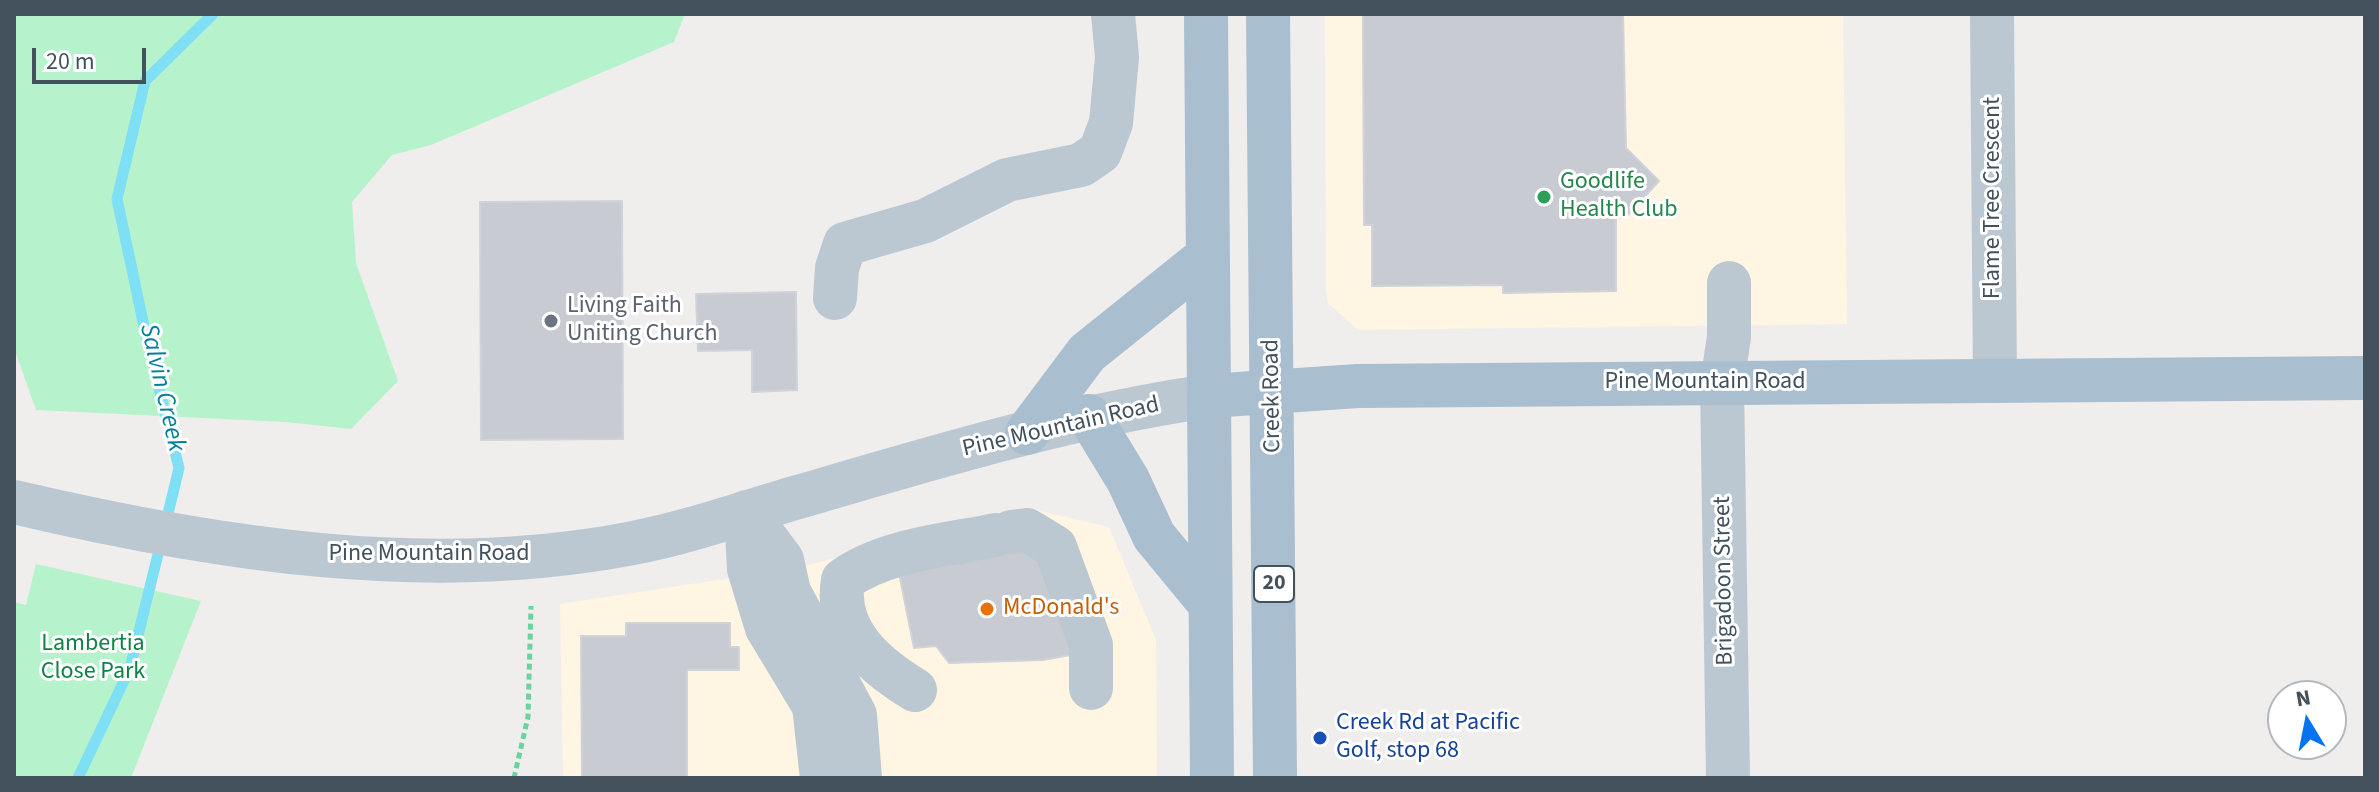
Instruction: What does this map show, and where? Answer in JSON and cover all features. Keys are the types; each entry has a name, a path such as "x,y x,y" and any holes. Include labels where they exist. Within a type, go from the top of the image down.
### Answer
{"main road":[{"path":"1206,14 1212,778"},
{"name":"Creek Road","path":"1268,14 1275,778"},
{"path":"1027,433 1087,353 1208,256"},
{"name":"Pine Mountain Road","path":"1209,396 1358,386 2365,378"},
{"path":"1089,416 1128,480 1154,536 1210,604"}],"street":[{"path":"835,298 837,268 845,244 925,221 1007,180 1081,165 1100,152 1111,123 1116,70 1113,14"},
{"name":"Flame Tree Crescent","path":"1992,14 1995,381"},
{"name":"Brigadoon Street","path":"1728,778 1722,383 1729,337 1729,283"},
{"name":"Pine Mountain Road","path":"34,507 276,552 471,559 535,557 636,543 1089,416 1209,396"},
{"path":"746,512 749,569 767,628 814,706 822,778"},
{"path":"746,512 782,560 789,592 855,715 860,778"},
{"path":"915,690 884,671 850,633 840,601 843,580 855,572 920,550 1027,530 1055,547 1091,645 1091,688"}],"path":[{"path":"514,778 528,717 531,606"}],"shaded area":[{"path":"1325,14 1843,14 1847,324 1358,330 1328,303 1326,292"},
{"path":"1027,508 1109,527 1156,640 1157,778 563,778 560,604 797,568"}],"green space":[{"path":"14,14 685,14 674,42 431,145 392,155 352,202 356,263 398,381 351,429 285,422 36,410 14,348"},
{"name":"Lambertia Close Park","path":"36,564 201,601 131,778 14,778 14,602 26,605"}],"building":[{"path":"1363,14 1623,14 1626,148 1659,181 1625,218 1616,218 1616,291 1503,293 1503,285 1372,286 1372,225 1364,225"},
{"name":"Living Faith Uniting Church","path":"622,201 623,439 481,440 480,202"},
{"path":"796,292 797,390 752,392 752,350 698,351 696,294"},
{"name":"McDonald's","path":"1033,541 1081,653 1043,660 949,663 936,646 914,648 899,573"},
{"path":"626,623 730,623 730,647 739,647 739,670 687,670 687,778 582,778 581,636 626,636"}],"waterway":[{"name":"Salvin Creek","path":"165,526 179,468 148,345 117,199 145,81 213,14"},
{"name":"Salvin Creek","path":"78,778 130,668 161,542"}],"place":[{"name":"Goodlife Health Club","path":"1544,197"},
{"name":"Living Faith Uniting Church","path":"551,321"},
{"name":"McDonald's","path":"987,609"},
{"name":"Creek Rd at Pacific Golf, stop 68","path":"1320,738"}]}
